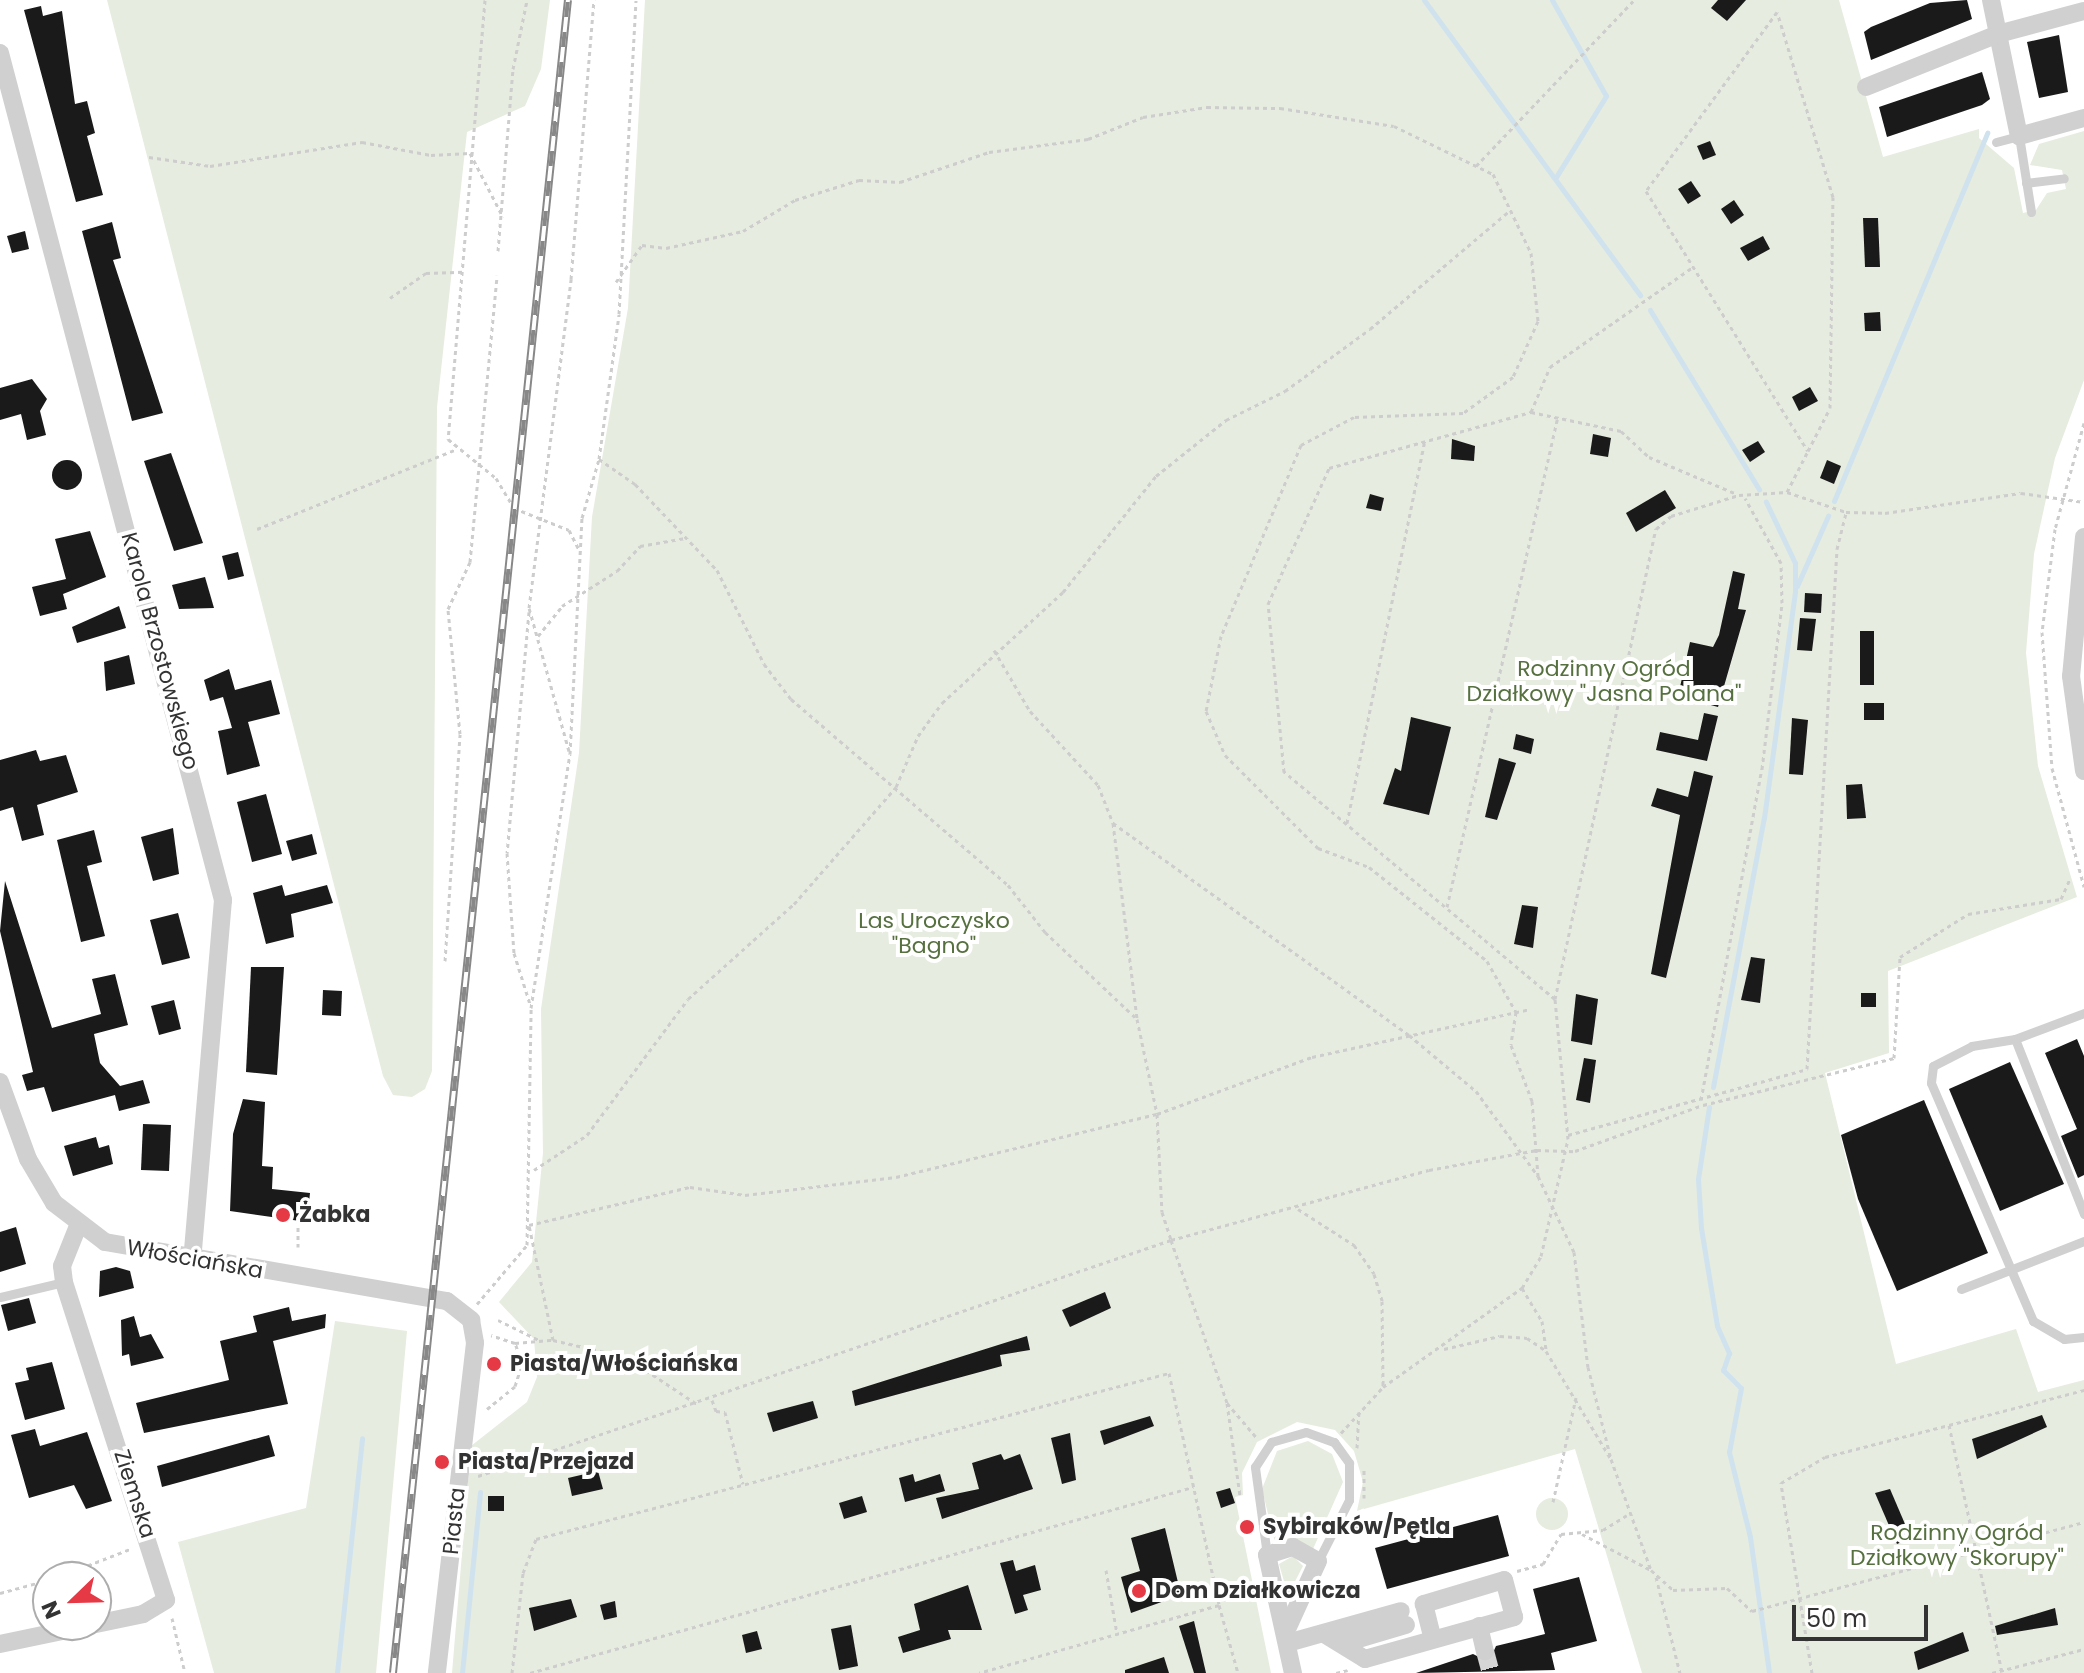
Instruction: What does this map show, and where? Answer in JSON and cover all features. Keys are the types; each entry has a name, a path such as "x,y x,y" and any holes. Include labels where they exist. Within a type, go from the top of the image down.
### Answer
{"street":[{"path":"1991,0 2017,127 2084,118"},
{"path":"1866,87 1998,34 2084,11"},
{"name":"Karola Brzostowskiego","path":"0,53 223,900 192,1260"},
{"path":"2084,537 2071,676 2084,771"},
{"name":"Włościańska","path":"0,1082 36,1174 78,1226 105,1242 192,1260 432,1298 466,1314"},
{"name":"Ziemska","path":"78,1226 62,1266 64,1282 166,1600"},
{"path":"466,1314 475,1333"},
{"name":"Piasta","path":"437,1673 475,1333"},
{"path":"1289,1634 1318,1561 1293,1547 1267,1555 1289,1634 1293,1673"},
{"path":"1326,1635 1365,1659 1514,1617 1504,1580 1424,1604 1433,1639"},
{"path":"0,1644 143,1614 166,1600"},
{"path":"1289,1634 1358,1639 1404,1618"},
{"path":"1479,1626 1485,1651"}],"lane":[{"path":"1996,142 2017,127 2031,212"},
{"path":"2026,183 2064,178"},
{"path":"2084,1013 2015,1039 1972,1046 1933,1066 1931,1083 2033,1321 2064,1339 2084,1337"},
{"path":"2015,1039 2084,1214"},
{"path":"1961,1289 2084,1241"},
{"path":"0,1297 64,1282"},
{"path":"1267,1555 1253,1491 1261,1454 1271,1442 1306,1432 1343,1452 1349,1500 1318,1561"}],"path":[{"path":"485,0 470,153 464,272 448,429 455,450 496,478 514,508 569,530 581,554"},
{"path":"498,251 513,69 527,0"},
{"path":"531,1008 514,953 507,853 529,608 541,520 594,0"},
{"path":"466,1314 519,1261 529,1225 534,1170 531,1008 570,754 582,518 599,459 619,314 616,282 636,0"},
{"path":"1476,166 1634,0"},
{"path":"1787,492 1808,451 1830,408 1833,197 1777,12 1646,191 1808,451"},
{"path":"616,282 642,245 666,248 743,231 795,200 859,180 900,182 989,152 1088,139 1143,117 1207,107 1280,108 1394,126 1493,174 1531,253 1538,321 1513,377 1463,413 1354,417 1301,445 1221,636 1206,711 1225,755 1318,848 1369,867 1487,961 1516,1012 1511,1045 1532,1101 1538,1176"},
{"path":"149,157 210,166 362,142 431,155 470,153"},
{"path":"470,153 503,217"},
{"path":"534,1170 587,1135 688,999 794,904 896,787 918,736 994,650 1063,592 1156,476 1226,420 1285,391 1370,329 1509,211"},
{"path":"1531,412 1550,367 1693,267"},
{"path":"390,298 426,273 464,272"},
{"path":"445,961 460,734 448,609 470,562 497,275"},
{"path":"1555,999 1281,767 1268,604 1329,468 1531,412 1558,414 1621,431 1649,457 1745,498 1781,563 1782,603 1762,769 1701,1100"},
{"path":"1447,907 1558,414"},
{"path":"1347,823 1425,441"},
{"path":"257,529 455,450"},
{"path":"599,459 635,484 717,570 764,664 791,699 1008,885 1045,932 1137,1019"},
{"path":"1745,498 1787,492 1846,512 1885,513 2021,493 2084,502"},
{"path":"1344,1430 1383,1387 1441,1350 1522,1288 1541,1256 1549,1200 1568,1135 1555,999 1656,529 1671,516 1739,495"},
{"path":"1568,1135 1807,1069 1837,549 1846,512"},
{"path":"537,638 580,593 617,571 640,546 685,538"},
{"path":"529,608 570,754"},
{"path":"994,650 1030,711 1098,785 1113,823 1137,1019 1157,1114 1162,1212 1227,1403 1240,1495"},
{"path":"1113,823 1409,1035 1476,1091 1517,1155 1538,1176 1574,1252 1588,1367 1611,1459 1627,1515 1656,1577 1679,1592 1727,1588 1752,1611 2084,1522"},
{"path":"458,1482 712,1400 1171,1240 1298,1209 1429,1170 1537,1150 1565,1151 1703,1105 1894,1058 1900,957 1968,914 2061,899 2070,879"},
{"path":"529,1225 690,1187 745,1195 896,1177 1157,1114 1312,1057 1530,1009"},
{"path":"1298,1209 1354,1245 1374,1274 1382,1301 1383,1387"},
{"path":"298,1221 298,1247"},
{"path":"529,1225 553,1340"},
{"path":"1522,1288 1542,1321 1546,1351"},
{"path":"498,1320 541,1341"},
{"path":"475,1333 515,1343 553,1340 626,1357 697,1404"},
{"path":"1441,1350 1500,1336 1527,1338 1546,1351 1611,1459"},
{"path":"465,1426 515,1386 522,1364 515,1343"},
{"path":"512,1673 523,1573 536,1539 1169,1373 1219,1605 1238,1673"},
{"path":"1812,1673 1781,1483 1825,1457 2084,1390"},
{"path":"1553,1502 1576,1397"},
{"path":"712,1400 716,1411 725,1412 743,1484"},
{"path":"1227,1403 1254,1428 1261,1454"},
{"path":"1949,1425 1979,1551 2001,1672"},
{"path":"530,1673 1194,1487"},
{"path":"1504,1580 1543,1564 1561,1534 1603,1530 1627,1515"},
{"path":"1354,1526 1385,1537"},
{"path":"1578,1532 1651,1570"},
{"path":"97,1561 140,1543"},
{"path":"1106,1570 1117,1634"},
{"path":"1656,1577 1680,1673"},
{"path":"0,1593 32,1584"},
{"path":"166,1600 185,1673"},
{"path":"979,1673 1219,1605"},
{"path":"1992,1673 2084,1649"}],"green space":[{"path":"107,0 550,0 541,69 525,106 467,132 437,407 432,1071 425,1089 412,1097 393,1095 383,1076"},
{"path":"645,0 1839,0 1883,157 1979,129 1979,138 2014,168 2023,213 2036,210 2047,193 2066,189 2062,170 2030,165 2039,144 2084,131 2084,380 2055,458 2034,554 2026,653 2038,766 2077,897 1888,971 1889,1053 1825,1073 1896,1364 2016,1329 2038,1392 2084,1380 2084,1673 1642,1673 1575,1449 1357,1511 1363,1482 1354,1451 1335,1430 1297,1422 1257,1442 1242,1473 1243,1495 1235,1497 1271,1673 452,1673 471,1446 527,1402 537,1377 534,1339 499,1302 532,1262 543,1153 541,1009 579,753 592,517 628,308"},
{"path":"335,1321 407,1331 376,1673 214,1673 178,1542 306,1508"},
{"path":"1308,1441 1332,1454 1343,1482 1313,1549 1293,1539 1275,1543 1262,1489 1277,1451"},
{"path":"1552,1498 1564,1502 1568,1514 1564,1526 1552,1530 1540,1526 1536,1514 1540,1502"},
{"path":"1293,1556 1303,1566 1288,1595 1279,1564"}],"building":[{"path":"1718,0 1746,0 1727,21 1711,8"},
{"path":"1967,0 1972,19 1871,60 1864,32 1871,27 1930,3"},
{"path":"41,6 43,16 62,11 75,104 87,101 95,133 87,136 103,195 76,202 24,10"},
{"path":"2059,35 2068,92 2039,98 2027,42"},
{"path":"1982,72 1990,99 1982,105 1887,137 1879,107"},
{"path":"1710,141 1716,155 1703,160 1697,146"},
{"path":"1691,181 1701,196 1688,204 1678,189"},
{"path":"1734,200 1744,215 1731,224 1721,209"},
{"path":"1863,218 1878,218 1880,267 1865,267"},
{"path":"112,222 121,258 113,260 163,413 132,421 82,231"},
{"path":"25,231 29,249 12,253 7,236"},
{"path":"1763,236 1770,249 1748,261 1740,248"},
{"path":"1880,312 1881,331 1865,331 1864,313"},
{"path":"32,379 47,399 40,411 46,435 27,440 21,414 0,420 0,388"},
{"path":"1810,387 1818,401 1799,411 1792,397"},
{"path":"1593,434 1611,438 1608,457 1590,454"},
{"path":"1452,439 1475,446 1474,461 1451,459"},
{"path":"1758,441 1765,452 1750,462 1742,450"},
{"path":"171,453 203,543 174,551 144,461"},
{"path":"67,460 78,464 82,475 78,486 67,490 56,486 52,475 56,464"},
{"path":"1827,460 1841,466 1834,484 1820,478"},
{"path":"1665,490 1676,508 1636,532 1626,513"},
{"path":"1370,494 1384,498 1381,511 1366,508"},
{"path":"90,531 106,577 63,594 67,609 40,616 32,587 66,579 55,539"},
{"path":"238,552 244,576 228,580 222,556"},
{"path":"1733,571 1745,574 1738,609 1746,610 1718,707 1678,696 1690,642 1713,647 1719,635"},
{"path":"205,577 214,608 179,609 172,585"},
{"path":"1805,593 1822,594 1821,613 1804,612"},
{"path":"119,606 126,628 77,643 72,627"},
{"path":"1800,618 1816,619 1812,651 1797,650"},
{"path":"1860,631 1874,631 1874,685 1860,685"},
{"path":"129,655 135,684 106,691 104,662"},
{"path":"229,669 235,690 271,680 280,714 248,722 260,766 227,775 218,731 232,728 223,697 210,701 204,680"},
{"path":"1864,703 1884,703 1884,720 1864,720"},
{"path":"1704,713 1718,716 1707,761 1656,750 1660,732 1698,740"},
{"path":"1411,717 1451,727 1429,815 1383,804 1395,768 1401,771"},
{"path":"1792,718 1808,720 1803,775 1789,774"},
{"path":"1516,734 1534,739 1531,754 1513,749"},
{"path":"36,750 40,761 66,755 78,792 37,805 44,835 22,841 13,807 0,811 0,760"},
{"path":"1499,758 1516,763 1497,820 1485,817"},
{"path":"1694,771 1713,776 1666,978 1651,974 1680,815 1651,806 1657,788 1688,797"},
{"path":"1862,784 1866,818 1847,819 1846,785"},
{"path":"266,794 282,854 252,862 237,802"},
{"path":"173,828 179,874 153,881 141,837"},
{"path":"94,830 102,862 87,866 105,936 81,942 57,840"},
{"path":"312,834 317,854 292,861 286,841"},
{"path":"5,881 52,1028 101,1014 92,979 115,974 128,1025 94,1034 100,1063 120,1086 143,1080 150,1103 119,1111 115,1095 52,1112 44,1087 27,1091 22,1075 33,1072 0,931"},
{"path":"282,885 285,896 327,885 333,903 291,914 294,937 266,944 253,893"},
{"path":"1522,905 1538,907 1533,948 1514,944"},
{"path":"178,913 190,958 162,965 150,920"},
{"path":"1751,957 1765,959 1760,1003 1741,1000"},
{"path":"251,967 284,967 277,1075 246,1072"},
{"path":"323,990 342,991 341,1016 322,1015"},
{"path":"1861,993 1876,993 1876,1007 1861,1007"},
{"path":"1576,994 1598,999 1592,1045 1571,1041"},
{"path":"174,1000 181,1029 159,1035 151,1006"},
{"path":"2077,1039 2084,1056 2084,1175 2078,1178 2061,1136 2077,1129 2045,1053"},
{"path":"1584,1058 1596,1060 1590,1103 1576,1100"},
{"path":"2010,1062 2064,1184 2000,1211 1949,1089"},
{"path":"243,1099 265,1102 262,1166 273,1167 272,1189 310,1193 307,1222 230,1211 233,1134"},
{"path":"1924,1100 1988,1253 1897,1291 1858,1199 1841,1135"},
{"path":"143,1124 171,1125 169,1171 141,1170"},
{"path":"96,1137 99,1148 109,1145 113,1164 73,1176 64,1146"},
{"path":"16,1227 26,1264 0,1272 0,1232"},
{"path":"116,1267 130,1271 134,1288 99,1297 100,1271"},
{"path":"1105,1292 1111,1308 1070,1327 1062,1310"},
{"path":"29,1298 36,1323 8,1331 1,1305"},
{"path":"289,1307 292,1321 326,1314 325,1328 273,1341 288,1404 144,1433 136,1403 229,1380 220,1341 257,1332 253,1316"},
{"path":"134,1316 140,1337 151,1334 164,1358 131,1366 129,1354 122,1356 121,1320"},
{"path":"1027,1336 1030,1350 1000,1355 1002,1366 855,1406 852,1391"},
{"path":"52,1362 65,1409 25,1420 15,1383 29,1380 26,1368"},
{"path":"813,1401 818,1418 773,1432 767,1413"},
{"path":"2042,1415 2047,1427 1977,1459 1972,1439"},
{"path":"1150,1416 1154,1426 1104,1445 1100,1431"},
{"path":"35,1429 40,1446 87,1432 112,1501 86,1509 74,1485 29,1498 11,1435"},
{"path":"1070,1433 1076,1480 1062,1484 1051,1438"},
{"path":"269,1435 275,1456 162,1487 157,1466"},
{"path":"1001,1454 1004,1460 1020,1454 1033,1489 942,1519 936,1498 979,1489 972,1463"},
{"path":"598,1471 603,1489 572,1496 568,1478"},
{"path":"913,1474 915,1482 940,1474 945,1491 905,1502 899,1478"},
{"path":"1230,1488 1235,1503 1221,1508 1216,1492"},
{"path":"1890,1489 1911,1538 1897,1544 1875,1493"},
{"path":"488,1496 504,1496 504,1511 488,1511"},
{"path":"862,1496 867,1512 844,1519 839,1503"},
{"path":"1498,1515 1509,1556 1387,1589 1375,1548"},
{"path":"1165,1528 1181,1595 1131,1613 1121,1577 1140,1571 1131,1538"},
{"path":"1013,1560 1016,1571 1035,1565 1041,1590 1023,1595 1028,1610 1015,1614 1000,1563"},
{"path":"1579,1577 1597,1641 1551,1653 1555,1670 1416,1673 1473,1654 1489,1662 1496,1646 1545,1634 1533,1589"},
{"path":"968,1585 982,1630 948,1630 951,1639 903,1653 898,1637 920,1630 914,1604"},
{"path":"571,1599 577,1617 534,1631 529,1608"},
{"path":"615,1601 617,1617 604,1620 600,1605"},
{"path":"2055,1608 2058,1625 1997,1635 1995,1626"},
{"path":"1194,1621 1206,1673 1194,1673 1179,1626"},
{"path":"851,1625 858,1666 839,1670 831,1629"},
{"path":"757,1631 762,1649 746,1653 742,1635"},
{"path":"1963,1632 1969,1651 1918,1670 1914,1652"},
{"path":"1164,1657 1169,1673 1125,1673 1125,1670"}],"waterway":[{"path":"1424,0 1640,295"},
{"path":"1552,0 1606,96 1556,177"},
{"path":"1834,501 1987,133"},
{"path":"1650,310 1759,489"},
{"path":"1713,1087 1764,818 1795,591 1795,563 1766,502"},
{"path":"1797,586 1828,516"},
{"path":"1709,1107 1698,1179 1701,1228 1717,1326 1729,1353 1723,1370 1741,1388 1729,1452 1750,1537 1769,1673"},
{"path":"337,1673 362,1438"},
{"path":"462,1673 480,1492"}],"tunnel":[{"path":"1485,1651 1491,1673"}],"railway":[{"path":"393,1673 568,0"}],"place":[{"name":"Żabka","path":"283,1215"},
{"name":"Piasta/Włościańska","path":"494,1364"},
{"name":"Piasta/Przejazd","path":"442,1462"},
{"name":"Sybiraków/Pętla","path":"1247,1527"},
{"name":"Dom Działkowicza","path":"1139,1591"}],"park label":[{"name":"Rodzinny Ogród Działkowy \"Jasna Polana\"","path":"1604,680"},
{"name":"Las Uroczysko \"Bagno\"","path":"934,932"},
{"name":"Rodzinny Ogród Działkowy \"Skorupy\"","path":"1957,1544"}]}
